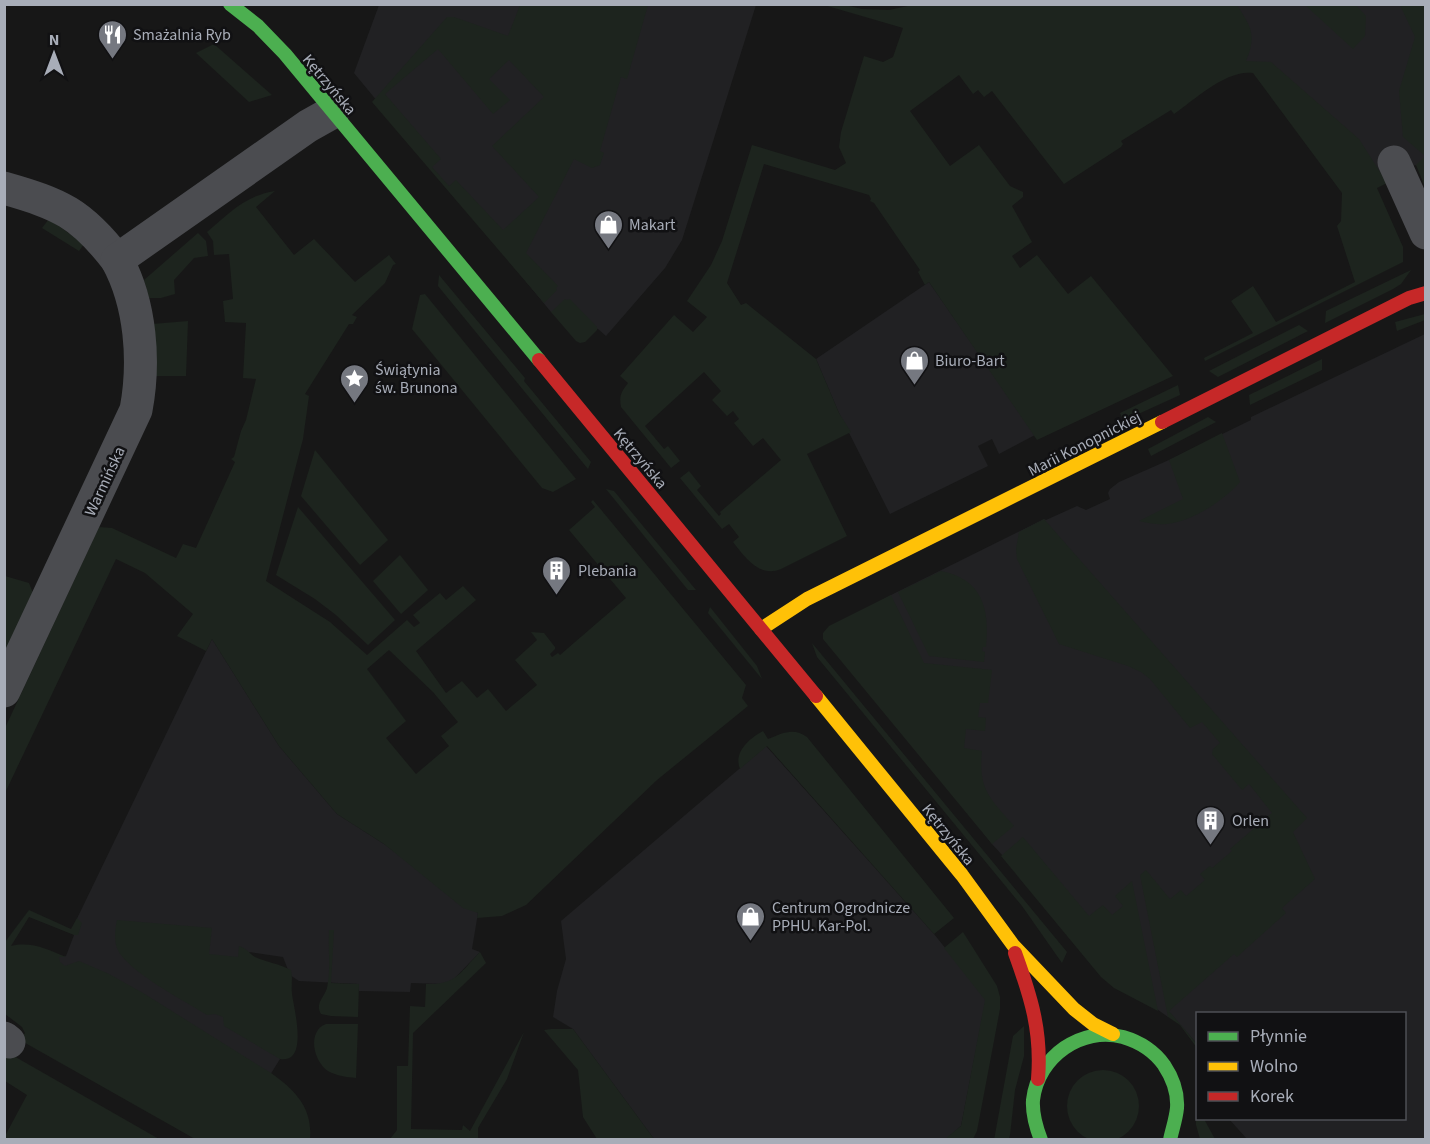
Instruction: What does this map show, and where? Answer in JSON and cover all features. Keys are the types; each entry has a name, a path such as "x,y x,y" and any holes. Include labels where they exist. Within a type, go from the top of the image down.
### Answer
{"street":[{"name":"Kętrzyńska","path":"230,4 241,11 272,41 333,112 962,875 1013,945 1074,1009 1094,1024 1113,1034 1135,1040 1162,1060 1177,1091 1178,1113"},
{"path":"117,260 308,126 333,112"},
{"path":"1394,162 1425,233"},
{"name":"Warmińska","path":"4,188 56,205 81,219 117,260 130,288 135,306 140,368 140,392 136,410 4,691"},
{"name":"Marii Konopnickiej","path":"761,629 807,599 1425,293"},
{"name":"Kętrzyńska","path":"1013,945 1039,1028 1041,1044 1033,1111 1025,1140"},
{"path":"1038,1079 1046,1065 1068,1044 1090,1035 1113,1034"},
{"path":"1033,1111 1041,1140"},
{"path":"1170,1140 1178,1113"},
{"path":"1178,1113 1183,1140"}],"shaded area":[{"path":"917,4 1237,5 1246,19 1252,38 1246,61 1271,62 1359,139 1387,183 1377,188 1403,247 1403,262 1205,361 1204,358 1253,333 1231,301 1253,286 1276,322 1355,282 1337,226 1341,221 1342,193 1253,73 1232,76 1201,94 1174,114 1171,110 1121,141 1123,144 1121,147 1064,184 992,91 984,97 978,90 973,94 959,75 910,111 950,166 979,145 1010,186 1023,192 1023,197 1012,206 1032,242 1012,256 1020,268 1037,255 1068,294 1091,276 1173,376 1037,440 929,282 925,285 918,272 920,270 874,203 870,201 869,195 764,164 727,283 741,305 746,303 816,359 839,413 851,432 807,454 847,536 781,569 766,571 748,560 733,542 739,537 729,524 722,529 680,478 689,471 701,486 697,490 719,516 720,512 781,460 763,438 753,446 734,423 739,419 733,411 727,416 712,400 721,391 704,372 645,426 664,449 668,446 680,461 671,468 621,407 621,394 628,383 620,376 674,315 693,332 707,317 687,301 711,265 722,241 752,145 835,170 846,163 839,147 841,132 864,56 883,62 893,57 903,28 824,5 889,10"},
{"path":"379,5 756,5 682,240 665,268 606,336 598,329 551,312 354,73"},
{"path":"520,5 648,5 627,79 621,77 600,151 604,153 600,165 592,168 574,159 526,253 558,286 544,303 372,102 447,17 454,17 508,36","holes":["438,49 493,114 510,100 489,79 509,60 544,97 492,146 539,197 503,230 456,180 449,186 432,167 441,159 385,94"]},
{"path":"1188,5 1425,5 1425,171 1415,165 1387,183 1246,61"},
{"path":"1305,5 1356,5 1366,16 1365,36 1353,49"},
{"path":"1400,5 1425,5 1425,156 1403,137 1399,91 1415,37"},
{"path":"214,44 272,95 249,102 196,53"},
{"path":"1425,156 1425,187 1416,165"},
{"path":"275,191 256,207 294,255 314,239 355,282 389,255 396,264 393,265 385,283 352,315 357,317 353,324 349,324 305,394 309,396 303,439 266,581 330,622 367,655 407,620 414,627 420,623 413,615 440,593 446,600 463,586 476,600 416,651 446,693 462,681 477,698 488,689 506,711 537,685 515,660 537,640 531,632 544,633 555,647 550,654 552,657 558,653 560,655 626,598 569,530 595,507 591,502 593,500 746,685 742,698 748,706 657,780 526,905 502,916 477,918 478,913 463,908 384,844 337,814 279,746 212,639 206,651 177,636 193,614 145,573 116,559 5,793 5,728 99,527 112,528 176,558 183,544 196,548 235,462 231,459 234,457 246,420 256,379 243,378 246,323 225,322 223,301 233,299 229,254 214,255 213,241 207,232 238,206 264,193","holes":["389,650 433,692 458,722 441,736 449,746 416,774 386,738 406,721 367,669"]},
{"path":"49,219 84,244 79,251 42,228"},
{"path":"198,233 206,241 208,256 194,258 174,280 175,294 161,298 149,298 144,280"},
{"path":"1411,270 1401,284 1393,289 1325,323 1326,311"},
{"path":"439,275 591,462 588,469 438,286"},
{"name":"Biuro-Bart","path":"929,282 1035,435 999,454 992,439 978,446 988,466 890,514 839,413 816,359"},
{"path":"425,294 576,479 553,492 542,488 412,329 420,295"},
{"path":"565,299 570,299 597,327 597,330 585,342 576,341 551,312"},
{"path":"1425,314 1425,320 1397,331 1395,322"},
{"path":"188,321 186,376 155,376 152,324"},
{"path":"1299,325 1308,331 1218,377 1209,371"},
{"path":"1425,334 1425,1139 1247,1139 1230,1120 1406,1120 1406,1012 1196,1012 1196,1043 1169,1012 1168,1017 1116,980 992,844 877,697 850,618 891,595 1044,519 1077,506 1086,510 1110,499 1108,493 1110,489 1119,482 1251,420 1251,417"},
{"path":"1322,359 1322,370 1250,405 1249,395"},
{"path":"1178,385 1180,395 1123,421 1120,413"},
{"path":"1208,417 1216,422 1151,456 1148,449"},
{"path":"1222,433 1240,482 1216,503 1187,519 1164,524 1139,521 1183,499 1169,460"},
{"path":"315,450 388,540 360,565 301,496"},
{"path":"606,489 614,491 696,590 688,590"},
{"path":"298,507 395,620 368,645 315,599 276,575"},
{"path":"1044,519 1307,818 1293,832 1315,879 1282,908 1286,913 1237,957 1234,954 1169,1011 1196,1043 1196,1047 1180,1025 1168,1017 1140,875 1146,870 1170,899 1181,890 1186,896 1205,880 1200,874 1210,866 1212,868 1232,851 1230,849 1272,813 1249,784 1242,790 1212,754 1213,749 1220,743 1202,722 1190,728 1150,679 1128,666 1059,644 1017,559 1019,532"},
{"path":"400,555 428,590 401,614 373,581"},
{"path":"941,571 966,581 980,597 984,608 987,633 986,647 983,647 982,651 985,652 984,662 929,656 898,592"},
{"path":"5,576 29,583 33,593 5,656"},
{"path":"891,595 924,663 992,670 988,703 980,703 978,717 986,718 985,731 966,729 964,748 982,751 982,775 987,793 1014,826 992,844 823,639 823,633 829,626"},
{"path":"710,607 757,666 762,679 708,613"},
{"path":"212,639 279,746 337,814 384,844 478,913 472,949 480,952 453,980 444,984 411,983 410,992 359,991 358,984 299,981 290,975 283,957 249,952 280,1059 239,1125 39,1000 58,957 66,956 74,935 71,931"},
{"path":"812,643 1067,952 1062,963 1022,906 817,657"},
{"path":"763,731 768,739 793,732 807,737 954,918 934,934 767,746 740,769 739,757 744,746"},
{"name":"Centrum Ogrodnicze PPHU. Kar-Pol.","path":"766,746 934,934 986,999 961,1126 945,1140 654,1139 573,1029 553,1017 566,959 561,921"},
{"path":"1023,837 1089,916 1103,905 1112,915 1123,906 1115,896 1132,881 1158,1011 1114,988 1101,977 1001,856"},
{"path":"29,910 71,929 77,918 82,923 78,935 29,917 11,946 25,944 39,947 66,957 59,957 60,962 65,966 79,961 109,974 271,1073 288,1086 301,1101 309,1118 310,1139 195,1139 20,1040 25,1033 22,1027 5,1014 5,942"},
{"path":"117,920 212,928 209,954 238,957 239,946 255,957 291,970 298,1034 294,1053 289,1058 280,1059 224,1026 223,1017 215,1014 207,1015 144,976 123,957 117,948 115,934"},
{"path":"329,930 334,930 331,983 359,984 358,1017 331,1016 321,1014 319,1010 319,1004 326,992 328,982"},
{"path":"963,932 997,986 1000,1009 977,1131 973,1139 945,1139 961,1126 985,1000 944,948"},
{"path":"480,952 486,963 413,1033 411,1129 462,1130 463,1125 470,1131 524,1032 507,1079 478,1128 478,1139 390,1139 397,1130 397,1066 408,1066 410,1006 425,1007 426,984 451,980"},
{"path":"326,1024 358,1024 356,1078 331,1073 319,1060 314,1039 320,1028"},
{"path":"1024,1026 1024,1056 1015,1090 1009,1139 994,1140 1013,1036"},
{"path":"573,1029 654,1139 597,1139 583,1117 578,1070 544,1030"},
{"path":"5,1051 159,1139 5,1140 27,1095 5,1081"},
{"path":"1110,1070 1129,1080 1137,1092 1139,1106 1137,1120 1129,1132 1117,1140 1096,1142 1077,1132 1069,1120 1067,1099 1077,1080 1089,1072"},
{"path":"1196,1120 1205,1120 1215,1139 1200,1139"}],"traffic: fast":[{"path":"230,4 258,26 285,54 539,360"},
{"path":"1041,1140 1035,1120 1033,1100 1043,1070 1064,1048 1078,1040 1108,1035 1123,1037 1141,1044 1156,1055 1167,1070 1177,1097 1176,1116 1170,1140"}],"traffic: slow":[{"path":"761,629 807,599 1162,422"},
{"path":"816,696 962,875 1013,945 1074,1009 1093,1024 1113,1034"}],"traffic: jam":[{"path":"1162,422 1409,298 1426,293"},
{"path":"539,360 816,696"},
{"path":"1015,953 1037,1030 1038,1079"}],"place":[{"name":"Smażalnia Ryb","path":"112,60"},
{"name":"Makart","path":"608,250"},
{"name":"Biuro-Bart","path":"914,386"},
{"name":"Świątynia św. Brunona","path":"354,404"},
{"name":"Plebania","path":"557,596"},
{"name":"Orlen","path":"1211,846"},
{"name":"Centrum Ogrodnicze PPHU. Kar-Pol.","path":"751,942"}]}
